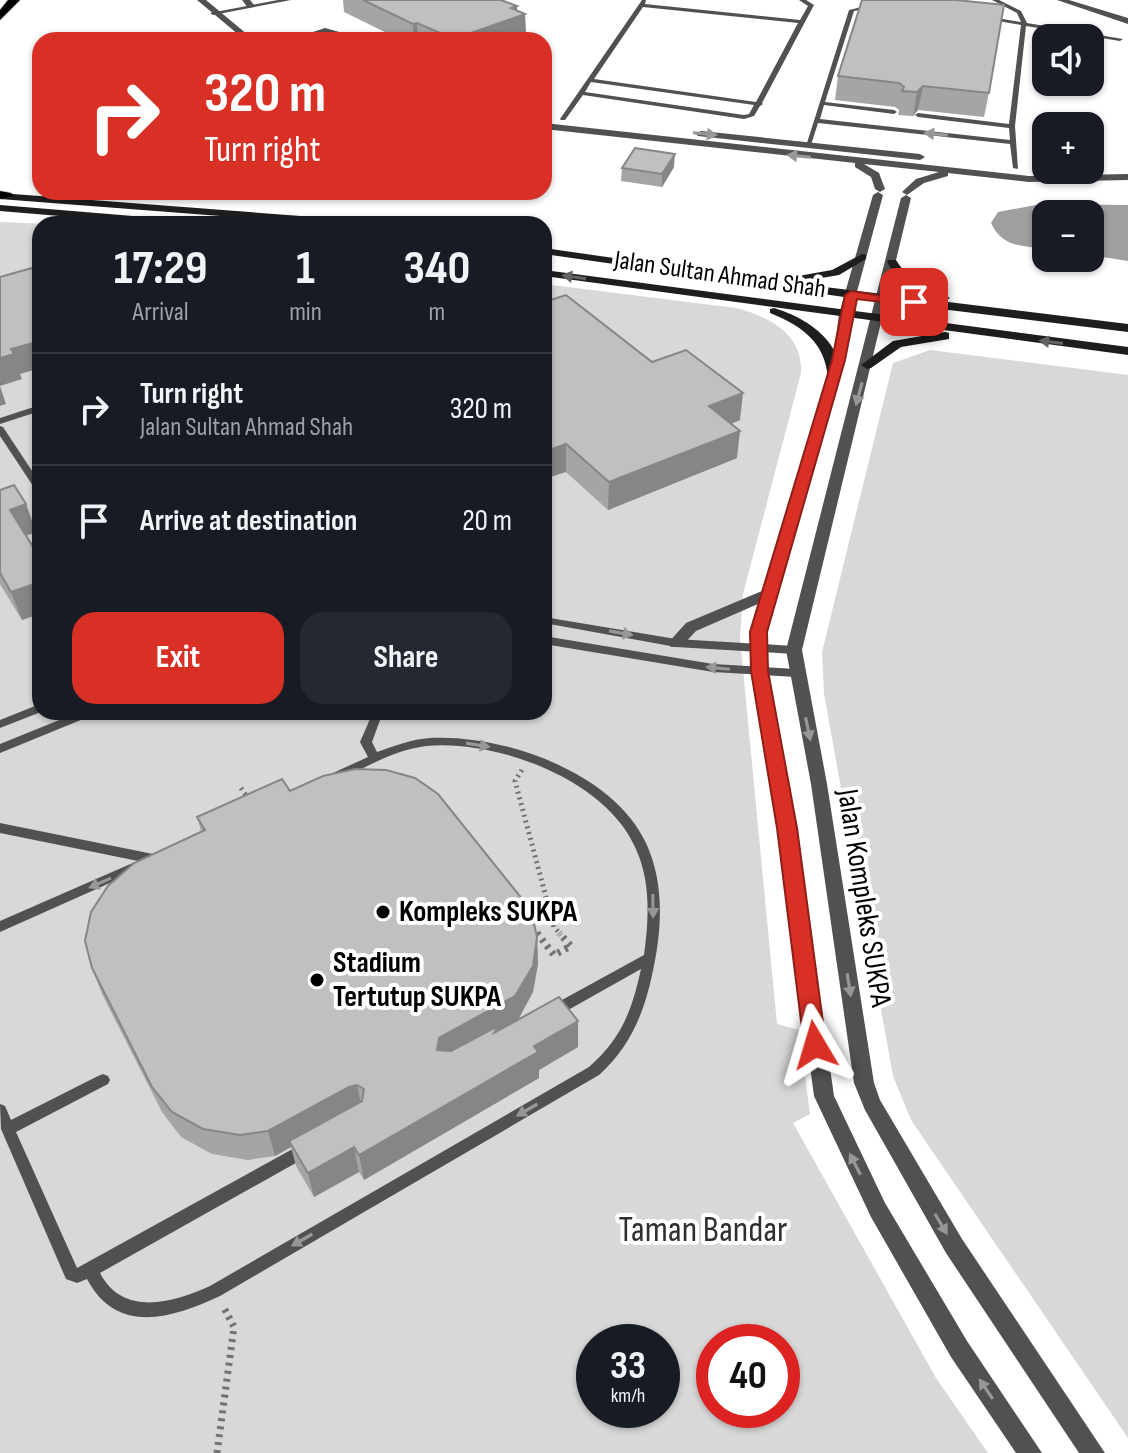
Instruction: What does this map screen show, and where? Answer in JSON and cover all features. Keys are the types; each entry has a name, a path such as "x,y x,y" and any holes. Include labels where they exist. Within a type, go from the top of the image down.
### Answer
{"highway":[{"path":"0,17 14,0"}],"main road":[{"path":"2,199 132,216"},
{"path":"2,199 250,216"},
{"name":"Jalan Sultan Ahmad Shah","path":"552,252 851,295 1128,328"},
{"path":"741,280 825,275 862,257"},
{"path":"892,262 898,275 923,292 1008,313"},
{"name":"Jalan Sultan Ahmad Shah","path":"552,274 1128,351"},
{"path":"727,299 763,307 806,327 832,353 834,378"},
{"path":"867,365 897,344 919,338 1014,338"}],"street":[{"path":"201,0 239,32"},
{"path":"1061,0 1128,21"},
{"path":"1082,0 1128,15"},
{"path":"552,117 810,141 1032,169"},
{"path":"552,127 957,172 1044,179 1128,177"},
{"path":"849,161 872,171 879,192 845,314 834,378 761,620 758,650 760,671 787,828 824,1096 885,1223 959,1349 1030,1453"},
{"path":"1104,168 1128,165"},
{"name":"Jalan Kompleks SUKPA","path":"957,172 927,178 906,195 867,365 794,650 796,673 819,784 864,1083 872,1104 954,1246 1093,1453"},
{"path":"676,643 691,627 769,594"}],"lane":[{"path":"213,13 249,3 288,0"},
{"path":"581,93 744,117 752,115 811,5 802,0"},
{"path":"995,0 1019,12 1024,22 1012,126 1016,168"},
{"path":"563,119 643,3 802,22"},
{"path":"810,141 852,10 863,6 882,7"},
{"path":"980,17 1120,39"},
{"path":"590,80 760,104"},
{"path":"822,103 894,112"},
{"path":"918,115 1012,126"},
{"path":"816,121 1014,142"},
{"path":"0,421 32,411"},
{"path":"0,429 32,478"},
{"path":"552,621 676,643 794,650"},
{"path":"552,641 713,668 796,673"},
{"path":"0,724 32,711"},
{"path":"0,749 70,720"},
{"path":"375,720 366,742 375,759"},
{"path":"90,1270 102,1294 120,1305 139,1309 182,1306 215,1291 594,1071 610,1058 629,1032 649,958 654,905 649,869 631,829 599,796 530,758 477,744 415,744 323,782"},
{"path":"0,828 153,859"},
{"path":"0,927 167,852"},
{"path":"542,1018 649,958"},
{"path":"8,1129 103,1080"},
{"path":"0,1110 70,1272 77,1276 324,1139"}],"path":[{"path":"515,781 554,927 571,946 554,955 529,922"},
{"path":"241,788 257,812"},
{"path":"215,1291 234,1327 217,1453"}],"green space":[{"name":"Kompleks SUKPA","path":"0,222 32,223 32,720 552,720 552,285 736,308 772,322 790,338 800,359 801,373 743,594 740,638 777,1024 799,1030 810,1114 793,1123 936,1378 988,1453 0,1453"},
{"path":"930,350 1128,375 1128,1438 911,1120 893,1076 824,694 822,652 893,363"}],"shaded area":[{"path":"1104,205 1128,205 1128,261 1104,257"},
{"path":"1032,206 1032,247 1001,237 991,223 998,212"}],"building":[{"path":"363,0 501,0 517,6 511,8 525,14 474,32 438,32 413,24"},
{"path":"862,0 956,0 1004,5 989,93 923,86 917,92 902,91 904,87 899,83 838,76"},
{"path":"635,148 675,154 662,174 622,168"},
{"path":"32,268 32,343 11,349 14,354 0,358 0,277"},
{"path":"566,295 652,362 686,350 743,393 709,406 740,431 609,482 566,444 552,449 552,299"},
{"path":"14,485 26,504 10,510 32,545 32,585 11,592 0,573 0,490"},
{"name":"Stadium Tertutup SUKPA","path":"355,769 386,770 415,778 438,794 531,910 537,937 533,966 515,996 439,1038 437,1050 451,1051 498,1026 494,1033 559,997 578,1021 534,1046 538,1052 359,1155 354,1147 308,1173 289,1141 362,1101 364,1089 357,1085 349,1087 268,1131 240,1135 203,1129 172,1112 152,1087 92,968 85,941 91,912 108,886 134,863 205,830 197,817 282,779 290,791 323,776"}],"place":[{"name":"Kompleks SUKPA","path":"383,912"},
{"name":"Stadium Tertutup SUKPA","path":"317,980"}],"route":[{"path":"815,1045 787,828 760,671 759,632 839,360 845,314 851,295 914,302"}],"park label":[{"name":"Taman Bandar","path":"703,1230"}]}
